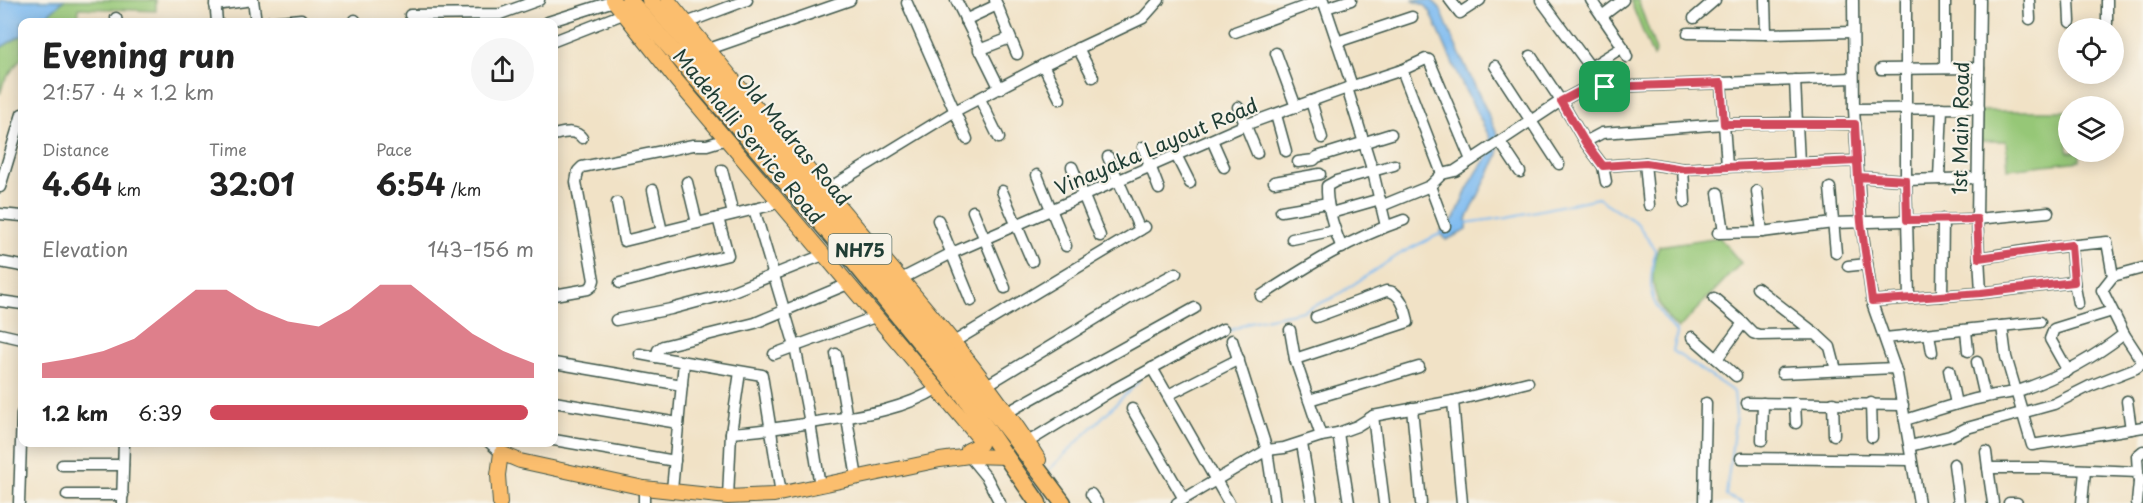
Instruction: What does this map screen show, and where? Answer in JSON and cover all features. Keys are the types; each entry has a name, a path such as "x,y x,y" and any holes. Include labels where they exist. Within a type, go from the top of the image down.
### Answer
{"highway":[{"name":"Old Madras Road","path":"650,0 889,283 1011,432 1059,498"},
{"name":"Old Madras Road","path":"620,4 844,250 964,396 1038,503"},
{"path":"961,415 964,396"}],"main road":[{"path":"668,0 987,385 1028,442 1050,477 1059,498"},
{"name":"Madehalli Service Road","path":"620,4 676,80 981,440 981,444 968,450 969,456"},
{"path":"496,447 520,460 644,488 672,490 706,498 772,498 940,460 969,456 1007,456"},
{"path":"496,447 500,503"}],"street":[{"path":"217,18 215,2 253,0 255,18"},
{"path":"410,15 500,14 539,0"},
{"path":"686,22 747,0"},
{"path":"709,49 850,0"},
{"path":"956,0 999,89"},
{"path":"1235,32 1324,3 1351,0"},
{"path":"1450,0 1460,13 1480,0"},
{"path":"1541,0 1605,87"},
{"path":"1589,68 1625,52 1591,0"},
{"path":"1602,16 1623,0"},
{"path":"1694,18 1715,0"},
{"path":"1765,0 1766,34"},
{"path":"1853,0 1854,109 1861,221 1872,301 1897,374 1919,503"},
{"path":"1906,0 1906,180 1909,297"},
{"path":"1945,0 1945,68"},
{"name":"1st Main Road","path":"1980,0 1977,219 1981,293"},
{"path":"2029,0 2030,19"},
{"path":"2069,0 2070,18"},
{"path":"2106,0 2107,18"},
{"path":"907,3 967,139"},
{"path":"965,20 996,3 1017,54"},
{"path":"826,190 955,111 1043,65 1143,18 1152,3"},
{"path":"1324,3 1337,42 1386,226"},
{"path":"558,20 620,4"},
{"path":"558,40 620,4"},
{"path":"1337,42 1412,17"},
{"path":"1688,33 1852,32"},
{"path":"979,50 1010,38"},
{"path":"1078,48 1093,76"},
{"path":"1276,52 1296,107"},
{"path":"1531,56 1585,142 1603,166 1606,182"},
{"name":"Vinayaka Layout Road","path":"901,279 952,253 1245,125 1429,60 1471,160"},
{"path":"1043,65 1060,99"},
{"path":"1495,66 1559,165"},
{"path":"1881,69 1979,68"},
{"path":"1402,70 1442,174"},
{"path":"1281,211 1381,203 1430,186 1442,174 1455,171 1561,101 1580,91 1605,87 1853,78"},
{"path":"1795,80 1799,163"},
{"path":"1721,83 1727,166"},
{"path":"980,99 999,138"},
{"path":"1311,101 1322,138"},
{"path":"1238,107 1257,153"},
{"path":"1939,179 1942,108"},
{"path":"1854,109 1979,108"},
{"path":"1276,114 1286,151"},
{"path":"1585,142 1602,133 1724,124 1855,124"},
{"path":"0,187 18,127"},
{"path":"558,134 573,132 582,138"},
{"path":"1298,162 1314,160 1317,157 1391,134"},
{"path":"558,294 588,289 594,280 576,182 578,171 582,167 727,139"},
{"path":"1212,140 1224,167"},
{"path":"1500,142 1520,172"},
{"path":"1143,147 1159,189"},
{"path":"1176,155 1190,183"},
{"path":"952,343 1143,228 1108,157"},
{"path":"1314,160 1327,186 1329,208 1342,248"},
{"path":"1603,166 1646,163 1683,169 1857,161"},
{"path":"1646,163 1649,206"},
{"path":"1327,186 1336,181 1394,165"},
{"path":"1071,167 1100,236"},
{"path":"1683,169 1685,202"},
{"path":"722,170 733,214"},
{"path":"1274,182 1320,174"},
{"path":"1037,175 1066,246"},
{"path":"1859,177 1906,180 1977,178"},
{"path":"687,182 697,224"},
{"path":"1430,186 1445,226"},
{"path":"1830,188 1836,253"},
{"path":"653,190 662,232"},
{"path":"1002,191 1032,261"},
{"path":"1757,191 1762,231"},
{"path":"1719,193 1721,233 1861,221 1977,219 2048,212"},
{"path":"617,203 624,242 771,205 779,200"},
{"path":"754,209 795,346 820,486"},
{"path":"973,211 1005,288"},
{"path":"0,214 18,216"},
{"path":"620,283 728,255 718,218"},
{"path":"1941,296 1943,219"},
{"path":"938,220 971,301"},
{"path":"1261,296 1342,248 1386,226 1404,220"},
{"path":"1292,239 1335,230"},
{"path":"1910,446 2054,404 2090,386 2142,365 2102,290 2112,273 2107,242 1979,258"},
{"path":"2071,245 2078,303"},
{"path":"616,320 672,309 723,295 824,255"},
{"path":"0,261 18,265"},
{"path":"1848,266 1867,264"},
{"path":"2112,273 2143,268"},
{"path":"987,385 1131,297 1176,273"},
{"path":"1872,301 1981,293 2074,282"},
{"path":"656,357 658,350 663,346 755,323 848,284"},
{"path":"1757,288 1816,334 1830,348 1836,370"},
{"path":"1296,360 1408,322 1397,294 1392,291 1386,291 1316,317"},
{"path":"1714,298 1753,333 1759,335 1816,334"},
{"path":"0,301 18,303"},
{"path":"1008,412 1195,308"},
{"path":"2068,371 2050,339 2054,329 2112,310"},
{"path":"774,354 875,317"},
{"path":"1885,338 2040,322"},
{"path":"1717,359 1743,323"},
{"path":"2002,327 2005,354 2032,445 2143,427"},
{"path":"1028,442 1223,329"},
{"path":"1290,330 1296,360 1321,436"},
{"path":"1966,331 1968,351"},
{"path":"0,334 18,338"},
{"path":"1929,334 1932,352"},
{"path":"1905,420 1956,404 2015,392 2068,371 2096,356 2124,334"},
{"path":"1692,337 1736,376"},
{"path":"1232,340 1267,450 1275,503"},
{"path":"640,354 762,375 771,430 772,498"},
{"path":"836,354 857,478"},
{"path":"1168,395 1239,359"},
{"path":"672,490 684,362"},
{"path":"1977,362 1985,397"},
{"path":"558,364 682,385"},
{"path":"1309,400 1419,367"},
{"path":"1782,373 1836,370 1897,374"},
{"path":"1949,370 1956,404"},
{"path":"1154,371 1229,503"},
{"path":"728,497 730,433 740,372"},
{"path":"1132,409 1182,501 1267,450 1302,444 1321,436 1338,433 1357,426 1373,416 1453,401 1528,381"},
{"path":"730,433 771,430 889,409 917,400 938,388"},
{"path":"1453,401 1462,503"},
{"path":"2127,401 2131,429"},
{"path":"558,403 678,423"},
{"path":"1704,503 1706,403"},
{"path":"1747,403 1903,405"},
{"path":"1762,403 1762,440"},
{"path":"1795,403 1796,423"},
{"path":"1871,403 1872,437"},
{"path":"1833,404 1834,435"},
{"path":"1412,408 1421,503"},
{"path":"1373,416 1384,503"},
{"path":"1338,433 1349,503"},
{"path":"558,441 675,461"},
{"path":"1302,444 1312,503"},
{"path":"19,503 21,447"},
{"path":"67,495 122,499 124,447"},
{"path":"2137,503 2140,479 2138,456 2143,451"},
{"path":"1986,452 1993,503"},
{"path":"969,456 987,478 1000,503"},
{"path":"1741,458 1911,460"},
{"path":"1954,464 1959,503"},
{"path":"62,465 123,465"},
{"path":"1988,468 2085,471 2140,479"},
{"path":"2082,503 2085,471"},
{"path":"644,488 644,503"},
{"path":"2009,503 2017,503"}],"green space":[{"path":"64,0 156,0 156,11 79,8 78,18 44,18"},
{"path":"1630,0 1638,0 1656,51 1653,57"},
{"path":"18,37 18,62 4,81 0,94 0,48"},
{"path":"1980,111 2058,111 2058,162 2071,162 2008,169 2006,141 1980,141"},
{"path":"1719,237 1741,263 1678,329 1663,311 1655,291 1653,269 1659,246"}],"water":[{"path":"0,0 64,0 44,18 18,18 18,37 0,48"},
{"path":"1412,0 1432,0 1440,8 1499,137 1490,144 1490,138 1460,80 1430,11 1426,6"},
{"path":"1499,145 1498,155 1467,219 1467,230 1446,240 1440,231 1451,223 1478,171 1490,153"}],"waterway":[{"path":"1465,223 1508,217 1598,198 1637,223 1655,250 1651,277 1652,295 1660,312 1677,333 1673,351 1734,392 1736,414 1726,496 1743,503"},
{"path":"1225,333 1250,322 1303,311 1334,297 1403,252 1444,232"},
{"path":"1047,472 1139,381"}],"route":[{"path":"1605,87 1580,91 1561,101 1585,142 1603,166 1646,163 1683,169 1857,161 1858,177 1906,180 1907,220 1977,219 1979,258 2071,245 2074,282 1981,293 1872,301 1861,221 1858,177 1857,161 1855,124 1724,124 1721,83 1605,87"}]}
